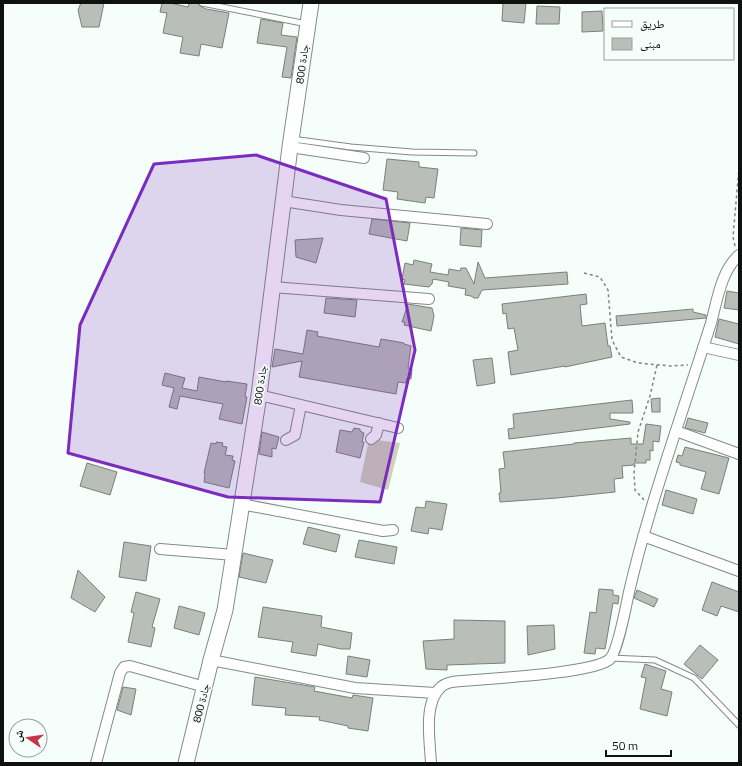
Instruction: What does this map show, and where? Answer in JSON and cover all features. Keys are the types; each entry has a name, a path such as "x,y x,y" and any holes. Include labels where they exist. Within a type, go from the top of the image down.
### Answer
{"main road":[{"name":"جادة 800","path":"186,763 225,610 259,395 290,143 311,3"}],"street":[{"path":"290,143 364,158"},
{"path":"283,201 342,210 487,224"},
{"path":"432,763 428,721 435,693 442,685 452,682 575,670 597,666 610,658 618,641 643,536 698,365 721,286 729,266 738,255"},
{"path":"272,287 429,299"},
{"path":"703,347 739,355"},
{"path":"259,395 398,428"},
{"path":"286,440 295,435 301,405"},
{"path":"371,439 376,435 379,424"},
{"path":"676,431 739,454"},
{"path":"241,504 383,531 392,530"},
{"path":"643,536 739,571"},
{"path":"160,549 234,555"},
{"path":"212,660 355,688 435,693"},
{"path":"96,763 120,673 124,667 130,666 205,686"}],"lane":[{"path":"202,3 308,24"},
{"path":"290,143 412,152 474,153"},
{"path":"610,658 655,660 694,678 739,726"}],"path":[{"path":"738,255 733,237 739,168"},
{"path":"584,273 600,277 608,290 612,340 621,357 638,363 657,365 698,365"},
{"path":"648,504 635,490 634,473 638,432 650,396 657,365"}],"highlighted area":[{"path":"256,155 386,199 415,350 380,502 228,497 68,453 80,325 154,164"}],"green space":[{"path":"369,439 400,443 388,490 360,482"}],"building":[{"path":"81,3 104,3 99,27 82,27 78,10"},
{"path":"162,3 170,3 188,7 189,3 198,3 206,9 229,13 222,48 201,44 199,56 180,53 183,37 163,33 167,13 160,12"},
{"path":"503,3 526,3 524,23 502,21"},
{"path":"537,6 560,7 559,24 536,24"},
{"path":"602,11 603,31 582,32 582,12"},
{"path":"261,19 283,23 281,35 297,37 291,78 282,77 287,47 257,43"},
{"path":"387,159 419,162 419,167 438,169 434,198 426,197 425,203 397,199 398,192 383,190"},
{"path":"372,219 410,223 407,241 369,234"},
{"path":"461,228 482,230 481,247 460,245"},
{"path":"323,238 316,263 296,257 295,240"},
{"path":"414,260 432,264 430,272 448,275 449,269 460,271 461,268 466,268 474,284 478,262 485,278 567,272 568,284 482,290 478,298 474,298 465,295 466,289 448,286 449,282 433,279 432,284 429,287 404,284 405,280 402,279 405,263 413,265"},
{"path":"727,291 739,293 739,310 724,308"},
{"path":"586,294 587,304 580,305 582,326 605,323 608,346 610,346 612,357 565,367 511,375 508,352 518,350 514,328 508,329 506,313 503,314 502,304"},
{"path":"326,298 357,300 355,317 324,313"},
{"path":"408,304 432,308 434,316 431,331 404,325 405,322 402,322"},
{"path":"693,309 693,312 706,315 706,318 617,326 616,316"},
{"path":"719,319 739,324 739,344 715,337"},
{"path":"307,330 318,332 317,336 379,347 381,339 404,343 411,346 408,368 412,369 411,379 407,378 406,383 398,382 396,394 299,377 302,361 272,367 275,349 303,354"},
{"path":"492,358 495,383 477,386 473,360"},
{"path":"165,373 185,378 182,388 197,391 199,377 247,384 245,397 247,397 242,424 219,419 223,404 180,396 177,409 169,407 174,388 162,385"},
{"path":"660,398 660,412 652,412 651,399"},
{"path":"632,400 633,413 610,413 610,419 630,422 630,424 509,439 508,429 514,428 513,414"},
{"path":"688,418 708,423 705,433 685,428"},
{"path":"646,424 661,426 659,442 653,441 653,451 650,450 650,460 646,460 646,463 634,463 634,465 622,466 623,478 614,479 615,492 500,502 499,493 501,493 499,469 505,468 503,452 574,443 631,438 631,444 643,444"},
{"path":"354,428 360,429 360,431 364,433 362,442 364,442 360,458 336,452 340,430 352,432"},
{"path":"262,432 279,437 276,449 272,448 272,457 259,454"},
{"path":"216,442 223,443 222,446 227,447 225,455 233,456 232,460 235,461 229,488 204,482 204,473 211,443 216,444"},
{"path":"685,447 729,458 719,494 701,489 706,472 680,465 680,463 676,462 678,455 682,456"},
{"path":"87,463 117,472 110,495 80,486"},
{"path":"666,490 697,499 693,514 662,505"},
{"path":"426,501 447,504 442,530 429,528 428,534 411,531 416,507 425,508"},
{"path":"308,527 340,535 336,552 303,544"},
{"path":"359,540 397,547 394,564 355,557"},
{"path":"124,542 151,546 146,581 119,577"},
{"path":"243,553 273,560 266,583 239,577"},
{"path":"78,570 105,597 95,612 71,598"},
{"path":"712,582 739,592 739,612 721,606 717,616 702,610"},
{"path":"599,589 613,590 613,595 619,596 618,604 613,603 605,649 596,648 595,654 584,653 590,612 596,613"},
{"path":"637,590 658,599 654,607 634,598"},
{"path":"136,592 160,599 152,627 155,628 151,647 128,642 134,613 131,612"},
{"path":"179,606 205,613 199,635 174,628"},
{"path":"263,607 322,616 321,627 352,633 350,649 341,649 318,644 316,656 291,652 293,642 258,637"},
{"path":"454,620 505,621 505,663 447,665 447,670 426,669 423,641 454,639"},
{"path":"554,625 555,649 528,655 527,626"},
{"path":"700,645 718,660 702,679 684,664"},
{"path":"348,656 370,660 367,677 346,674"},
{"path":"645,664 666,671 661,689 672,692 667,716 640,709 646,678 641,677"},
{"path":"255,677 315,687 314,691 352,698 353,695 373,698 368,731 348,728 348,726 319,720 320,717 285,715 286,708 252,705"},
{"path":"123,687 136,689 131,715 117,710"}]}
